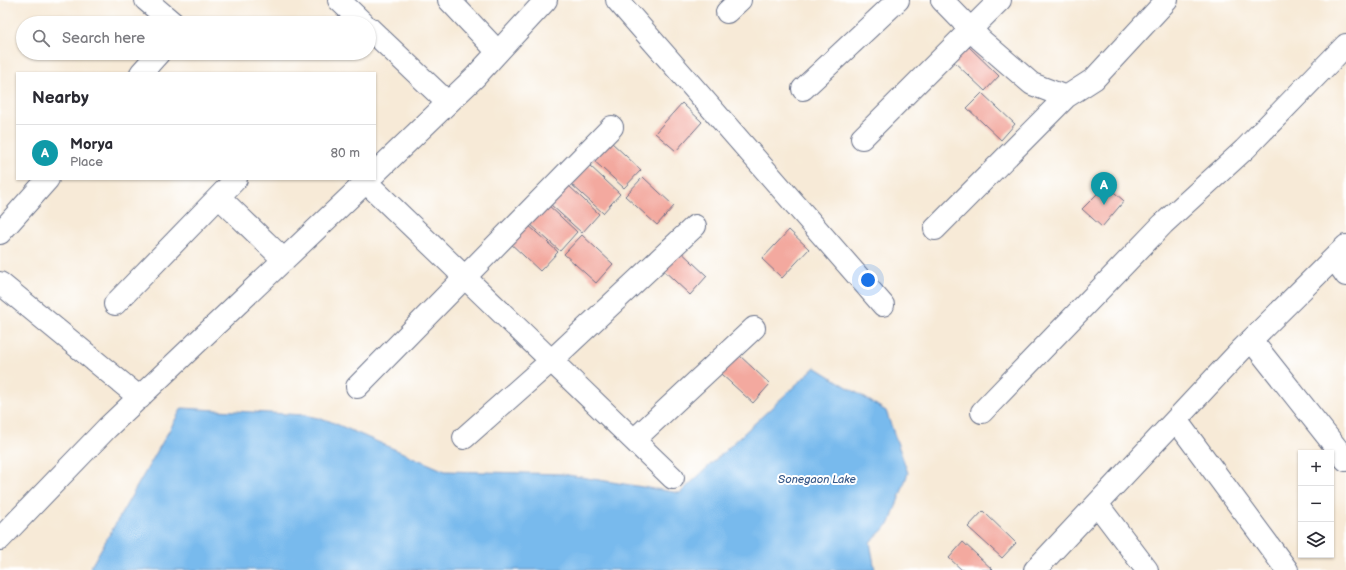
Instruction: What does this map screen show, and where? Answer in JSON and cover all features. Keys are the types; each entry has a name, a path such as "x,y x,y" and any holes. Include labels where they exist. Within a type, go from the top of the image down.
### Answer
{"street":[{"path":"146,0 165,16"},
{"path":"339,0 356,16"},
{"path":"449,0 498,52"},
{"path":"376,172 448,103 546,0"},
{"path":"617,0 883,305"},
{"path":"803,89 898,0"},
{"path":"942,0 971,29 1032,84 1066,97"},
{"path":"862,138 1000,0"},
{"path":"935,229 1066,97 1094,79 1167,0"},
{"path":"376,35 448,103"},
{"path":"982,412 1163,224 1245,149 1346,45"},
{"path":"143,72 153,60"},
{"path":"357,387 612,126"},
{"path":"0,233 47,180"},
{"path":"115,304 235,180"},
{"path":"0,539 107,428 368,180"},
{"path":"372,180 465,276 673,478"},
{"path":"219,197 284,260"},
{"path":"464,438 552,360 695,226"},
{"path":"1340,252 1346,275"},
{"path":"1035,570 1251,340 1340,252"},
{"path":"0,283 140,398"},
{"path":"634,440 754,328"},
{"path":"1251,340 1346,460"},
{"path":"1176,420 1287,570"},
{"path":"1097,504 1147,570"}],"water":[{"name":"Sonegaon Lake","path":"815,367 886,411 908,473 890,523 870,542 875,570 89,570 182,408 304,415 327,420 445,471 562,474 680,493"}],"building":[{"path":"966,44 999,76 985,91 952,60"},
{"path":"982,93 1015,124 1001,140 967,108"},
{"path":"682,103 702,122 676,151 655,133"},
{"path":"610,141 641,170 624,188 592,159"},
{"path":"589,165 620,194 603,213 571,184"},
{"path":"643,177 674,206 657,225 625,196"},
{"path":"568,185 599,214 582,233 550,204"},
{"path":"1106,185 1124,201 1102,227 1082,209"},
{"path":"546,203 577,232 560,251 529,223"},
{"path":"526,223 558,252 540,271 509,242"},
{"path":"789,230 809,249 782,278 762,259"},
{"path":"582,235 613,264 596,283 564,254"},
{"path":"676,247 707,276 690,295 659,266"},
{"path":"739,355 770,384 753,403 721,374"},
{"path":"983,511 1016,543 1002,558 968,527"},
{"path":"963,542 993,570 962,570 949,558"}],"place":[{"name":"Morya","path":"1104,205"}]}
